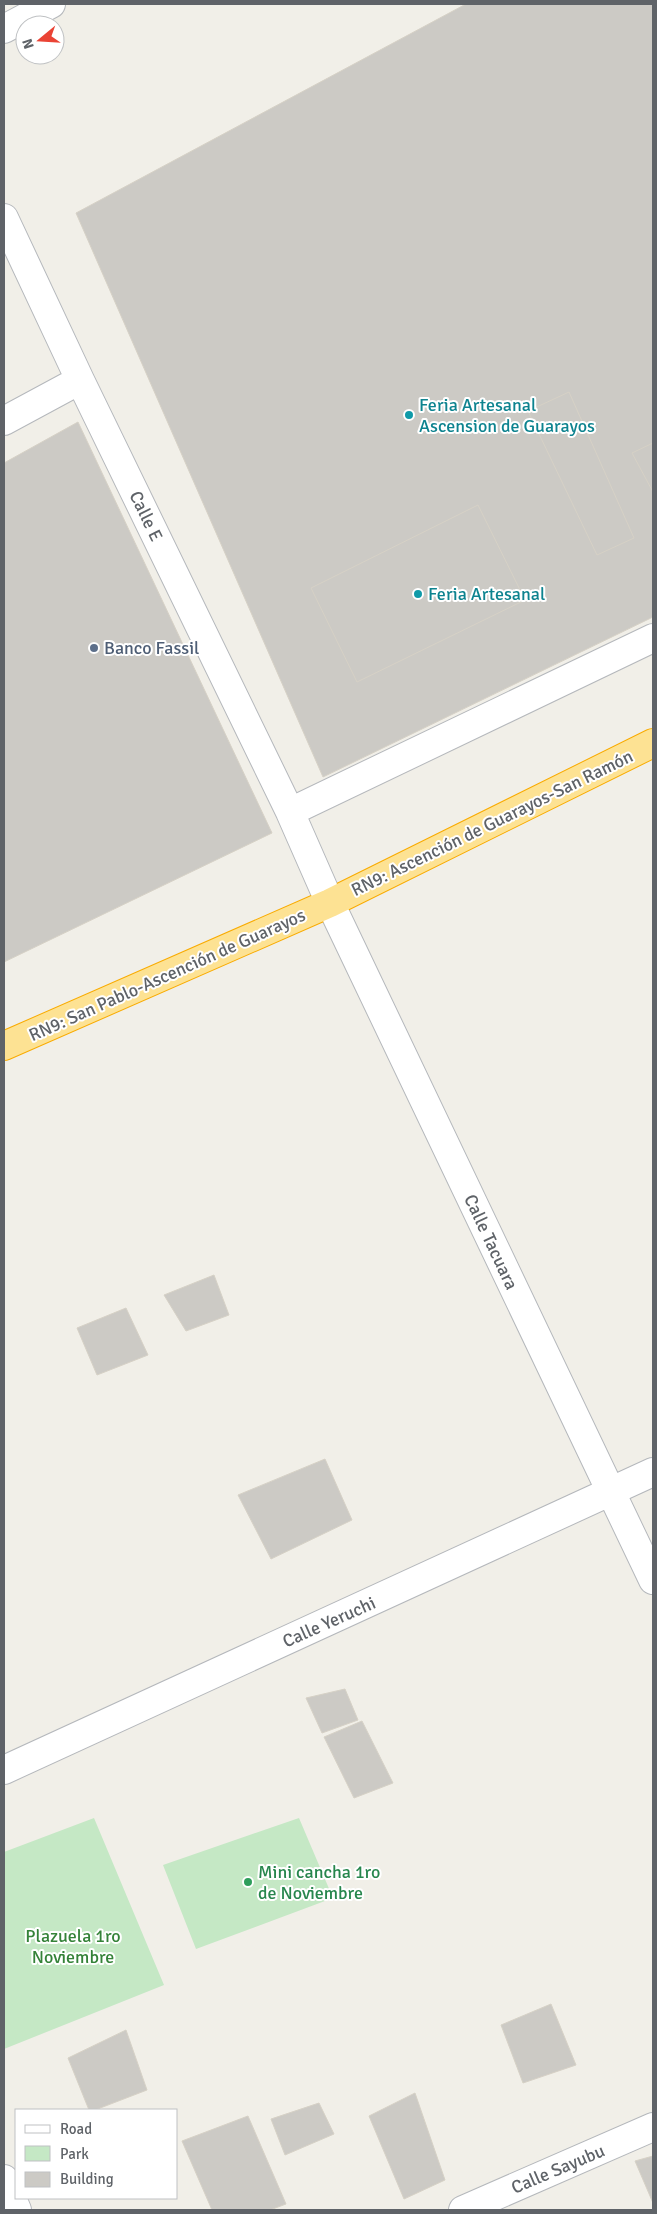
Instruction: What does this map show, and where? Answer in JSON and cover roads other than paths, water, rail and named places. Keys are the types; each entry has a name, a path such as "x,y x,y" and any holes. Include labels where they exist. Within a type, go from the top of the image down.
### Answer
{"highway":[{"name":"RN9: Ascención de Guarayos-San Ramón","path":"330,903 653,743"},
{"name":"RN9: San Pablo-Ascención de Guarayos","path":"4,1046 330,903"}],"street":[{"path":"4,30 51,4"},
{"name":"Calle E","path":"4,218 80,380 290,812 330,903"},
{"path":"4,421 80,380"},
{"path":"290,812 653,638"},
{"name":"Calle Tacuara","path":"330,903 653,1580"},
{"name":"Calle Yeruchi","path":"4,1770 653,1472"},
{"name":"Calle Sayubu","path":"462,2210 653,2127"},
{"path":"4,2179 17,2210"}],"place":[{"name":"Feria Artesanal Ascension de Guarayos","path":"409,415"},
{"name":"Feria Artesanal","path":"418,594"},
{"name":"Banco Fassil","path":"94,648"},
{"name":"Mini cancha 1ro de Noviembre","path":"248,1882"}],"park label":[{"name":"Plazuela 1ro Noviembre","path":"73,1946"}]}
